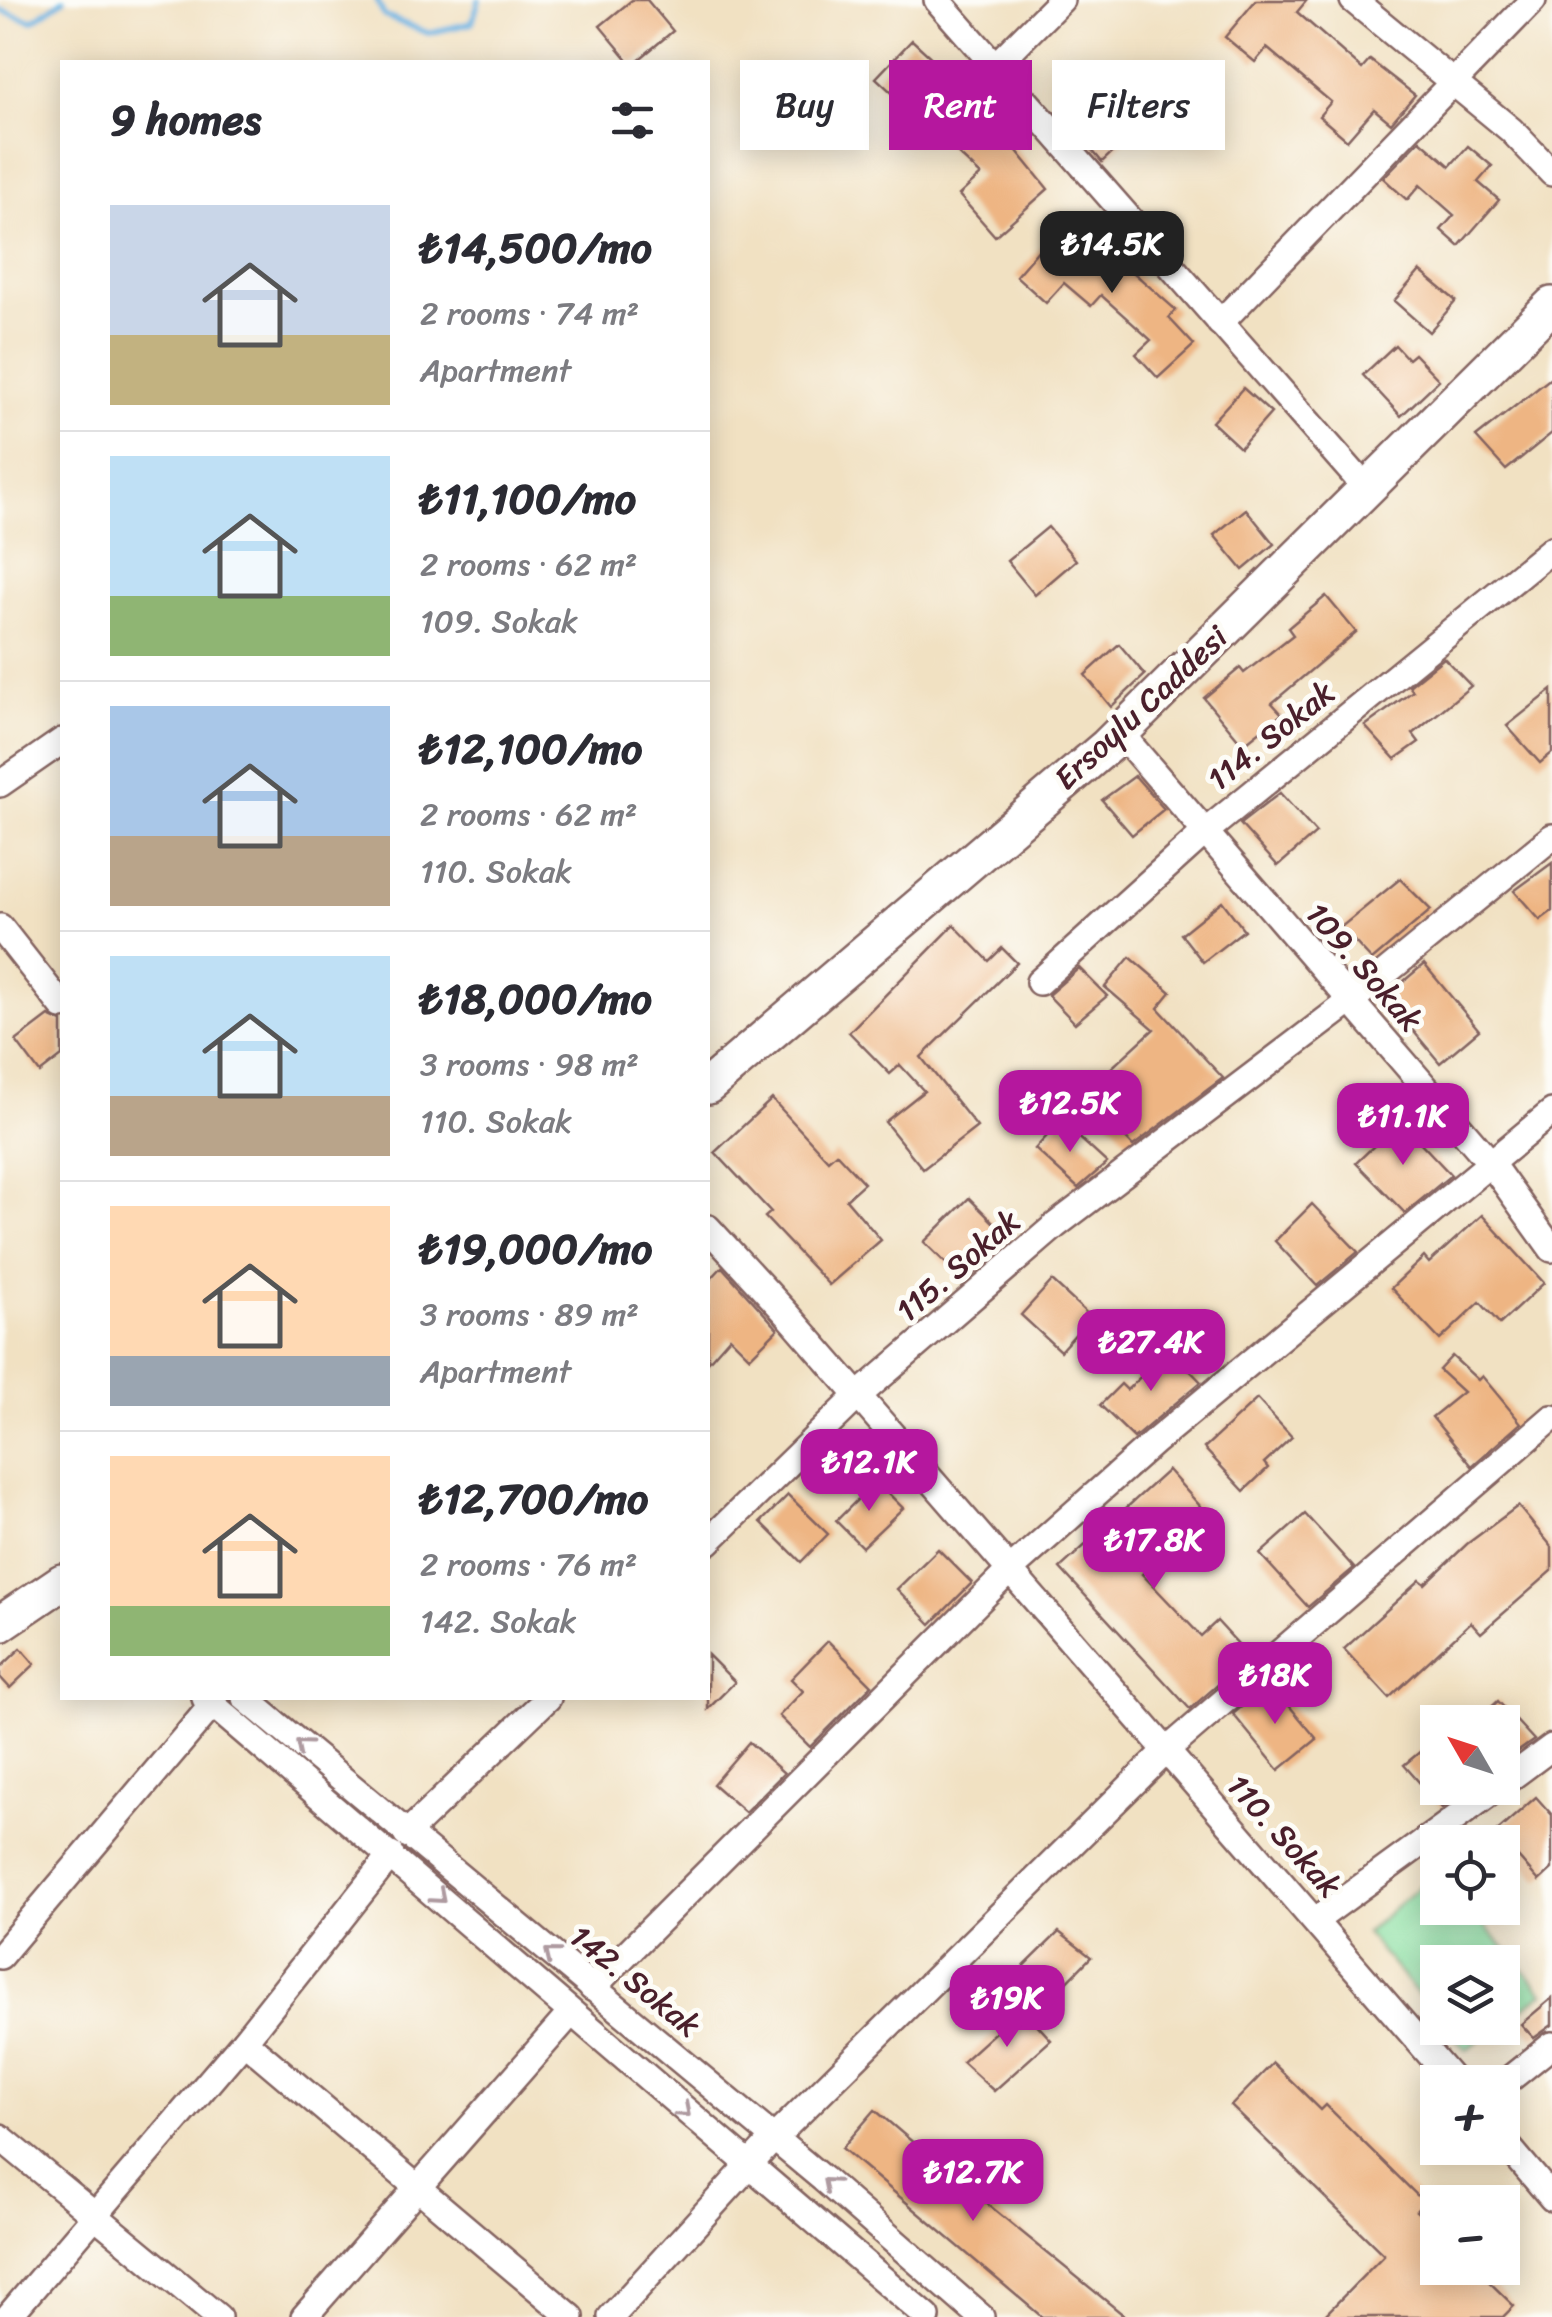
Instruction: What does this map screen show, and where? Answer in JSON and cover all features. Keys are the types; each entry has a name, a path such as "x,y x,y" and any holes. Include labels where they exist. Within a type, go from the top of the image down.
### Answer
{"street":[{"path":"936,0 990,60"},
{"path":"1001,60 1061,0"},
{"path":"1353,0 1511,130 1552,173"},
{"path":"1220,323 1533,0"},
{"path":"1032,108 1366,489"},
{"name":"Ersoylu Caddesi","path":"710,1084 1120,733 1552,305"},
{"name":"114. Sokak","path":"1039,982 1205,832 1552,549"},
{"name":"109. Sokak","path":"1120,733 1489,1161 1552,1249"},
{"path":"0,784 60,743"},
{"name":"115. Sokak","path":"710,1540 858,1396 1056,1224 1351,1001 1552,836"},
{"path":"0,927 60,1003"},
{"path":"592,1988 1009,1571 1153,1443 1552,1112"},
{"name":"110. Sokak","path":"710,1230 1440,2065"},
{"path":"612,2317 774,2138 1166,1752 1552,1418"},
{"path":"0,1624 60,1583"},
{"name":"142. Sokak","path":"247,1700 398,1844 592,1988 981,2317"},
{"path":"8,2317 244,2040 398,1844 546,1700"},
{"path":"0,1956 209,1701 398,1844 571,2012 927,2317"},
{"path":"1520,1771 1552,1748"},
{"path":"1316,1920 1474,1805"},
{"path":"304,2317 571,2012"},
{"path":"244,2040 571,2317"},
{"path":"1520,2070 1552,2045"},
{"path":"0,2137 218,2317"},
{"path":"1520,2160 1552,2198"}],"green space":[{"path":"1420,1886 1420,1925 1484,1925 1502,1945 1420,1945 1420,1996 1365,1933"},
{"path":"1520,1966 1544,1993 1520,2011"}],"building":[{"path":"632,0 647,0 673,31 638,60 628,60 600,26"},
{"path":"1256,0 1307,0 1297,12 1362,69 1370,60 1415,95 1391,123 1374,109 1347,140 1319,116 1331,102 1267,48 1255,62 1225,37"},
{"path":"912,40 934,60 893,60"},
{"path":"889,64 889,90 876,78"},
{"path":"1420,140 1450,166 1468,146 1492,166 1478,182 1499,200 1459,246 1441,230 1454,215 1420,185 1407,200 1383,178"},
{"path":"954,150 1016,150 1048,189 995,236 959,195 981,175"},
{"path":"1092,150 1115,150 1102,162"},
{"path":"1110,237 1134,258 1126,266 1176,310 1169,318 1194,345 1158,378 1136,354 1151,340 1101,295 1091,306 1064,283 1046,303 1016,276 1048,239 1083,269"},
{"path":"1420,271 1456,301 1429,332 1394,301"},
{"path":"1395,345 1408,359 1414,354 1439,380 1401,416 1363,375"},
{"path":"1552,377 1552,433 1506,470 1476,437"},
{"path":"1243,388 1271,413 1240,448 1212,422"},
{"path":"1246,509 1274,544 1243,570 1214,535"},
{"path":"1048,527 1076,560 1035,595 1007,561"},
{"path":"1326,596 1356,632 1272,703 1282,714 1243,745 1204,698 1240,668 1244,673 1293,635 1288,628"},
{"path":"1119,644 1145,675 1111,707 1085,675"},
{"path":"1444,658 1471,686 1413,734 1419,742 1395,759 1365,726 1413,691 1409,686"},
{"path":"1552,690 1552,753 1540,763 1507,726"},
{"path":"1135,776 1164,809 1132,835 1102,800"},
{"path":"1280,793 1316,833 1278,866 1240,824"},
{"path":"1552,863 1552,911 1540,920 1514,891"},
{"path":"1400,879 1431,910 1372,960 1341,927"},
{"path":"1222,901 1244,930 1203,962 1181,934"},
{"path":"954,925 989,961 1002,948 1017,963 921,1057 977,1127 923,1169 885,1122 924,1091 900,1065 890,1074 849,1032"},
{"path":"1130,957 1171,992 1158,1008 1223,1078 1133,1146 1084,1093 1154,1029 1105,987"},
{"path":"1424,964 1479,1030 1440,1063 1385,997"},
{"path":"1079,968 1107,996 1075,1023 1048,995"},
{"path":"49,1016 60,1021 60,1058 40,1073 16,1041"},
{"path":"772,1099 828,1160 836,1153 864,1183 846,1199 881,1240 829,1285 765,1217 771,1212 715,1152"},
{"path":"1061,1121 1107,1163 1078,1188 1035,1149"},
{"path":"1400,1121 1451,1175 1405,1213 1356,1163"},
{"path":"969,1198 1012,1241 965,1282 924,1242"},
{"path":"1312,1204 1358,1252 1317,1286 1275,1241"},
{"path":"1482,1215 1544,1283 1500,1324 1480,1302 1440,1340 1391,1288 1424,1257 1429,1263"},
{"path":"722,1267 778,1329 750,1357 730,1337 710,1360 710,1280"},
{"path":"1052,1281 1091,1317 1060,1351 1021,1315"},
{"path":"1169,1349 1201,1382 1134,1438 1100,1405 1121,1384 1127,1390"},
{"path":"1452,1356 1478,1380 1482,1376 1521,1423 1472,1466 1432,1417 1463,1392 1439,1370"},
{"path":"1257,1399 1292,1437 1264,1463 1268,1468 1244,1491 1204,1448"},
{"path":"1168,1470 1208,1515 1142,1574 1201,1636 1217,1621 1250,1657 1190,1709 1060,1568"},
{"path":"876,1481 903,1508 862,1547 836,1521"},
{"path":"788,1495 828,1534 801,1562 761,1522"},
{"path":"1518,1506 1552,1547 1552,1571 1481,1633 1471,1622 1389,1698 1344,1649 1420,1580 1425,1584 1467,1544"},
{"path":"1305,1514 1354,1568 1308,1607 1260,1554"},
{"path":"938,1549 972,1583 931,1624 897,1589"},
{"path":"828,1641 872,1685 810,1747 779,1716 803,1691 791,1679"},
{"path":"21,1648 35,1664 10,1688 0,1677 0,1668"},
{"path":"710,1657 735,1682 708,1709 710,1700"},
{"path":"1270,1683 1317,1739 1279,1770 1233,1714"},
{"path":"1520,1725 1534,1740 1520,1750"},
{"path":"749,1742 784,1773 745,1812 713,1784"},
{"path":"1420,1752 1420,1783 1404,1765"},
{"path":"1536,1797 1552,1815 1552,1869 1539,1881 1520,1859 1520,1825 1504,1825"},
{"path":"1059,1932 1091,1957 1042,2007 1008,1982"},
{"path":"1552,1998 1552,2025 1534,2038 1521,2024"},
{"path":"1022,2008 1051,2040 994,2091 962,2062"},
{"path":"1273,2063 1321,2110 1326,2105 1420,2198 1416,2211 1420,2215 1420,2285 1492,2285 1514,2306 1503,2317 1323,2317 1384,2255 1231,2106"},
{"path":"875,2110 1126,2317 1042,2317 842,2148"}],"waterway":[{"path":"0,10 32,21 63,0"},
{"path":"377,0 384,16 428,33 472,23 479,0"}]}
